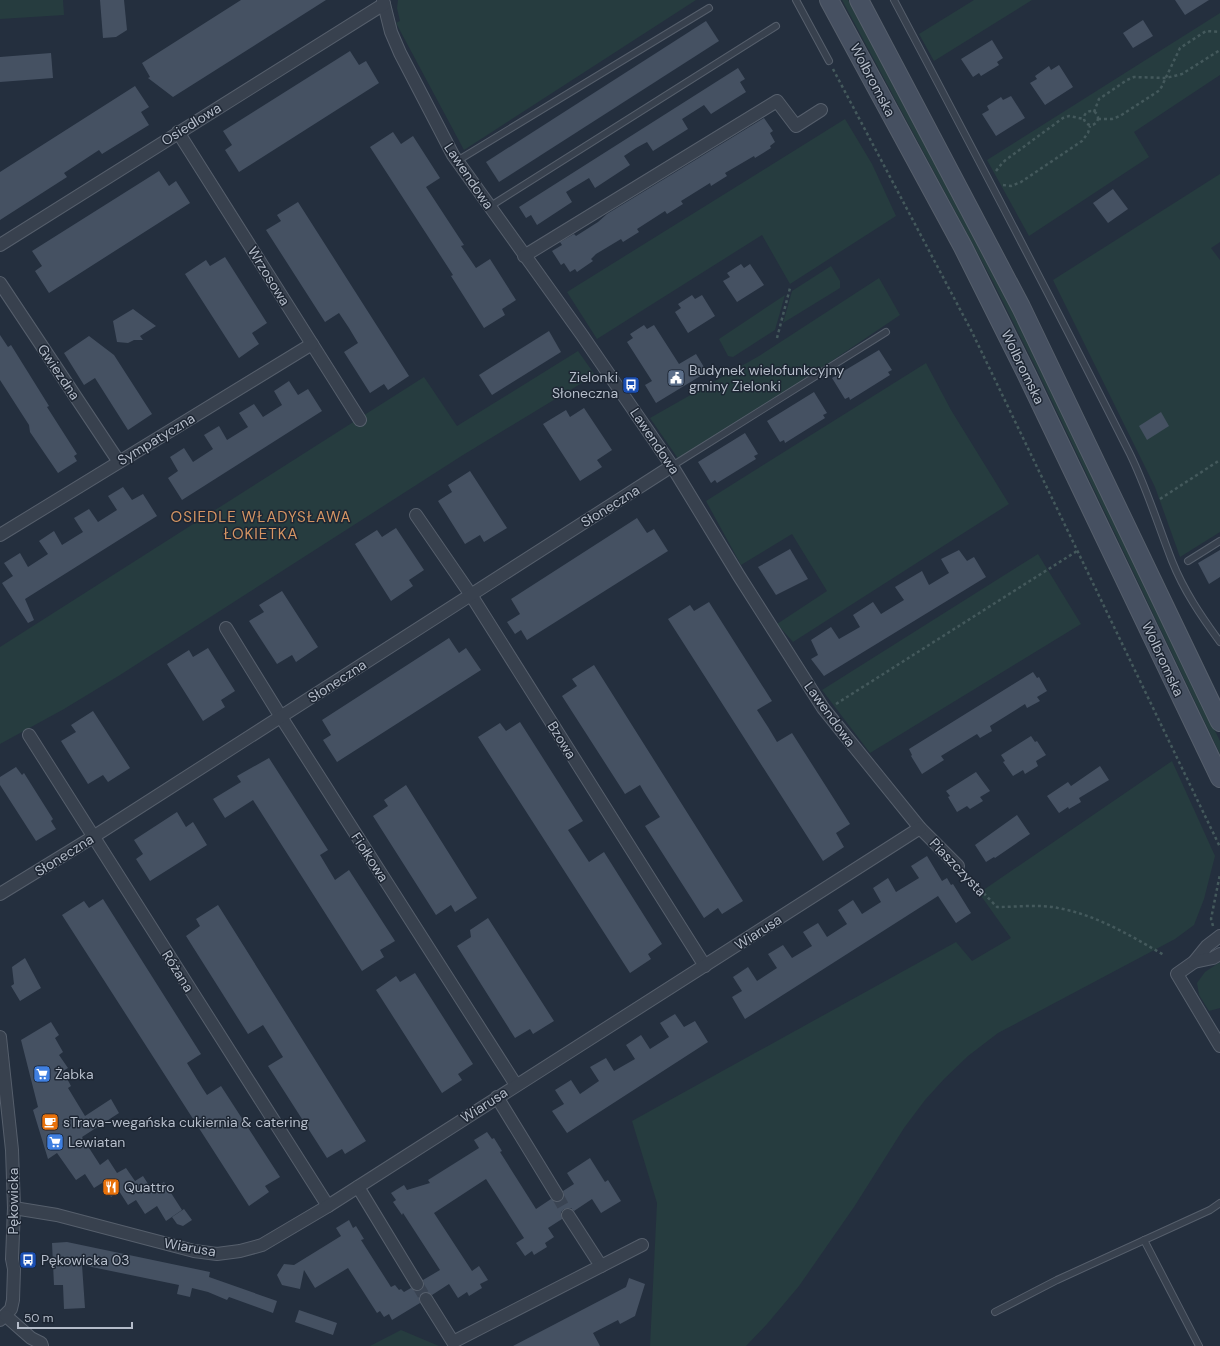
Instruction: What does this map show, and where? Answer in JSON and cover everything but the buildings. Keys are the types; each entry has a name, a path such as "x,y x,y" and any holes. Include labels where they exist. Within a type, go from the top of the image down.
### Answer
{"main road":[{"name":"Wolbromska","path":"829,0 963,247 1024,368 1220,778"},
{"name":"Wolbromska","path":"858,0 1021,306 1220,722"}],"street":[{"name":"Osiedlowa","path":"0,245 383,2"},
{"name":"Lawendowa","path":"383,2 391,32 400,53 457,161 582,335 672,466 739,576 825,711 920,828"},
{"path":"524,256 777,101 796,126 821,110"},
{"name":"Wrzosowa","path":"178,132 360,420"},
{"name":"Gwiezdna","path":"0,283 119,462"},
{"name":"Sympatyczna","path":"0,535 312,344"},
{"name":"Słoneczna","path":"0,894 93,837 672,466"},
{"name":"Bzowa","path":"416,515 470,595 705,966"},
{"name":"Fiołkowa","path":"226,628 281,717 516,1085"},
{"name":"Różana","path":"29,735 328,1206"},
{"name":"Wiarusa","path":"14,1208 57,1215 194,1251 217,1254 240,1251 262,1245 358,1187 920,828"},
{"name":"Piaszczysta","path":"920,828 958,866"},
{"path":"1218,934 1194,962 1177,974 1220,1046"},
{"path":"1194,962 1213,958 1220,954"},
{"name":"Pękowicka","path":"0,1037 12,1150 14,1208 12,1259 14,1269 13,1300 11,1310 3,1318 31,1338 44,1345"},
{"path":"497,1097 557,1195"},
{"path":"358,1187 417,1284"},
{"path":"568,1215 601,1266"},
{"path":"426,1299 453,1342 642,1245"}],"lane":[{"path":"796,0 829,61"},
{"path":"894,0 1045,285 1140,473 1172,561 1184,587 1198,612 1220,642"},
{"path":"457,161 709,8"},
{"path":"489,207 776,26"},
{"path":"672,466 886,332"},
{"path":"1188,561 1220,541"},
{"path":"996,1312 1144,1240 1210,1210 1220,1203"},
{"path":"1144,1240 1199,1346"}],"path":[{"path":"1098,119 1112,119 1120,116 1160,90 1180,48 1206,31 1220,32"},
{"path":"1094,112 1099,99 1127,80 1134,77 1166,78 1182,74 1220,50"},
{"path":"829,61 972,332 1220,847"},
{"path":"1084,119 1087,112 1094,112 1098,115 1095,125 1090,126"},
{"path":"996,174 1003,162 1063,118 1069,116 1084,119 1090,126"},
{"path":"998,181 1006,186 1021,182 1082,141 1088,133 1090,126"},
{"path":"777,338 790,288"},
{"path":"1152,504 1220,460"},
{"path":"825,711 1077,551"},
{"name":"Piaszczysta","path":"958,866 975,886 997,907 1058,908 1092,918 1117,929 1164,955"},
{"path":"1218,934 1211,919 1220,874"}],"green space":[{"path":"0,0 63,0 64,15 0,19"},
{"path":"398,0 696,0 464,150 396,23 400,21 397,8"},
{"path":"842,0 848,0 1005,295 1220,741 1220,754 1037,370 992,280"},
{"path":"974,0 1032,0 934,61 919,34"},
{"path":"1220,13 1220,75 1134,132 1149,157 1029,236 987,160"},
{"path":"845,119 872,164 896,216 790,284 762,235 597,339 567,292"},
{"path":"1220,174 1220,242 1211,248 1220,260 1220,532 1180,557 1155,487 1053,280"},
{"path":"831,266 840,281 840,288 783,323 792,291"},
{"path":"879,278 900,315 780,396 679,460 650,418 759,356"},
{"path":"785,295 775,330 733,357 728,356 719,339"},
{"path":"578,351 595,375 463,455 120,675 64,709 0,744 0,647 424,377 457,426"},
{"path":"926,363 951,410 1009,504 793,642 777,624 827,591 792,534 741,565 706,501"},
{"path":"1038,554 1081,624 870,753 822,690"},
{"path":"1172,761 1215,856 1204,899 1194,925 1175,939 998,1033 968,1056 925,1100 904,1128 854,1207 799,1286 746,1346 650,1346 657,1203 632,1121 956,942 972,961 1011,938 979,893"},
{"path":"1220,962 1220,1008 1209,1011 1199,995 1197,983 1205,972"},
{"path":"401,1330 439,1346 370,1346"}],"tunnel":[{"path":"557,1195 568,1215"},
{"path":"417,1284 426,1299"}],"place":[{"name":"Budynek wielofunkcyjny gminy Zielonki","path":"676,378"},
{"name":"Zielonki Słoneczna","path":"631,385"},
{"name":"Żabka","path":"42,1074"},
{"name":"sTrava-wegańska cukiernia & catering","path":"50,1122"},
{"name":"Lewiatan","path":"55,1142"},
{"name":"Quattro","path":"111,1187"},
{"name":"Pękowicka 03","path":"28,1260"}],"district":[{"name":"OSIEDLE WŁADYSŁAWA ŁOKIETKA","path":"261,526"}]}
